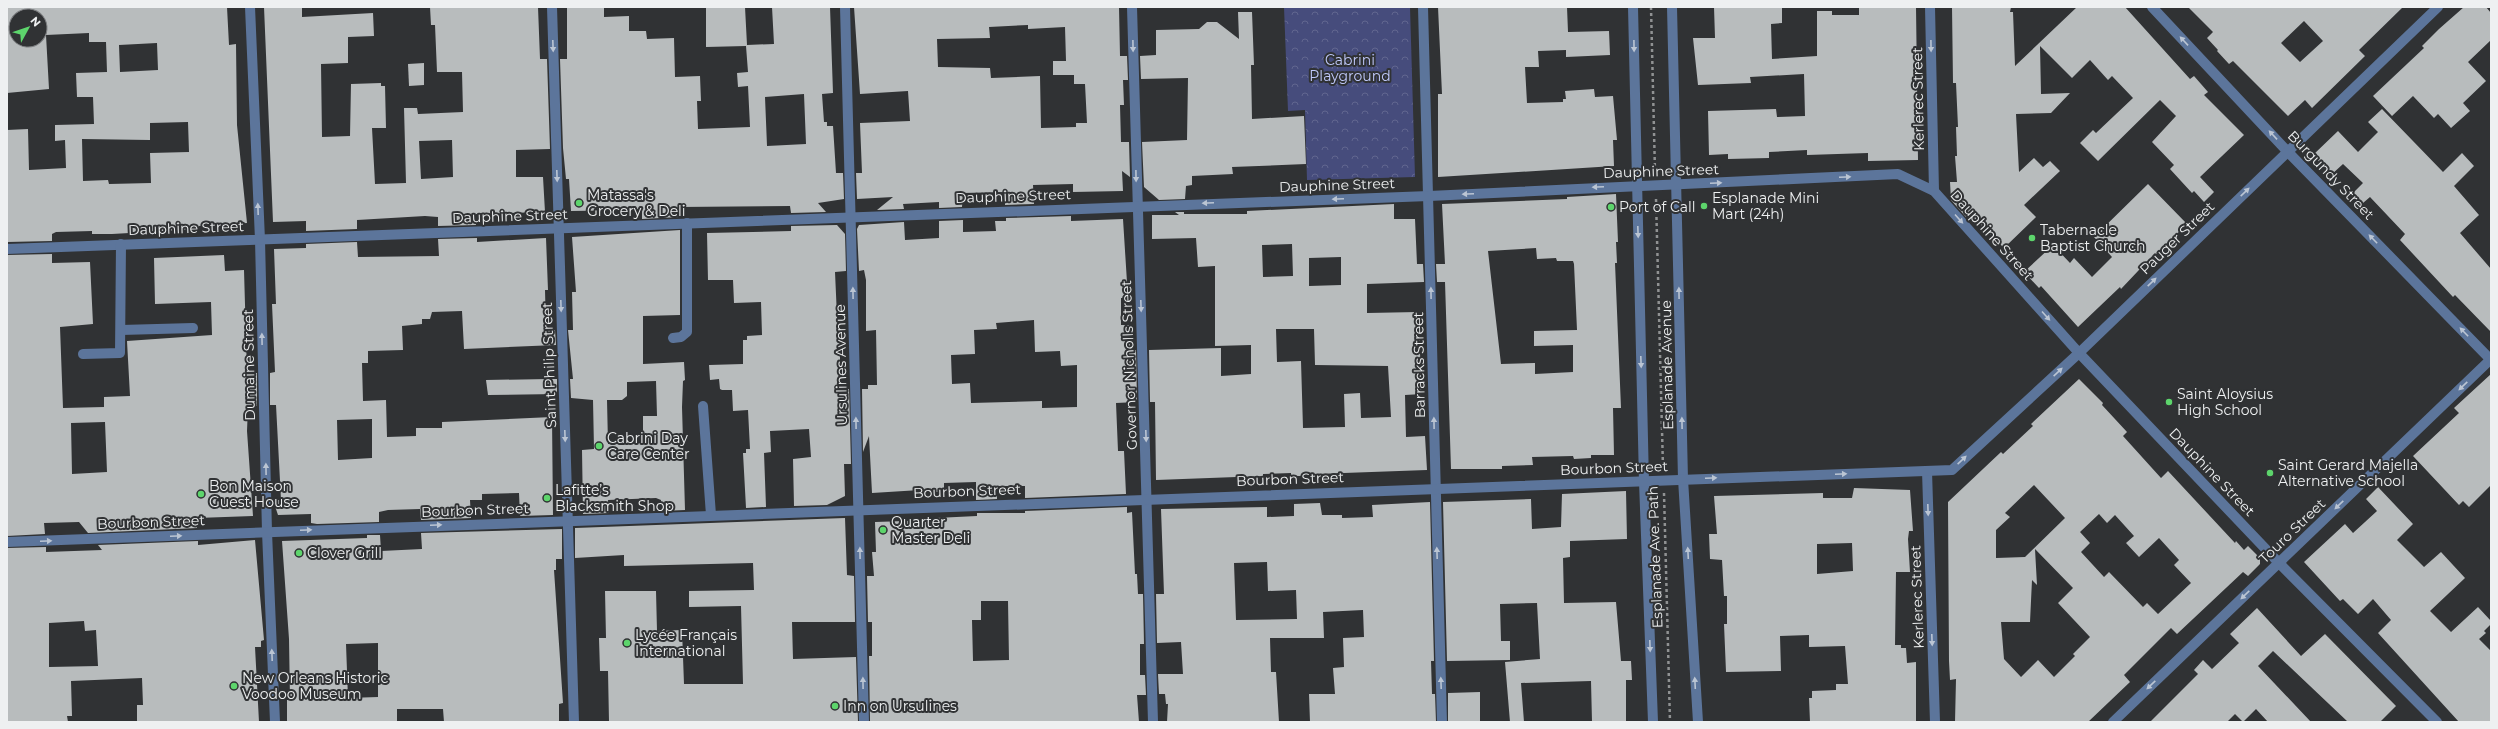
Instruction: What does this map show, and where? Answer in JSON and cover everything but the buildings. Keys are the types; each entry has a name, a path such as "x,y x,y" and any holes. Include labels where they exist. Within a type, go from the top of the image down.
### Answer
{"street":[{"name":"Dumaine Street","path":"250,7 260,240 267,532 275,722"},
{"name":"Saint Philip Street","path":"552,7 574,722"},
{"name":"Ursulines Avenue","path":"845,7 864,722"},
{"name":"Governor Nicholls Street","path":"1132,7 1137,206 1148,499 1153,722"},
{"name":"Barracks Street","path":"1423,7 1442,722"},
{"name":"Esplanade Avenue","path":"1633,7 1644,482 1653,722"},
{"name":"Esplanade Avenue","path":"1672,7 1684,479 1698,722"},
{"name":"Kerlerec Street","path":"1930,7 1934,191"},
{"name":"Burgundy Street","path":"2152,7 2287,151 2491,359"},
{"name":"Pauger Street","path":"1927,471 1952,470 2079,353 2438,7"},
{"name":"Dauphine Street","path":"7,248 260,240 851,216 1429,196 1655,184 1677,185 1898,174 1934,191 2079,353 2279,563 2437,722"},
{"path":"673,338 681,337 687,332 687,223"},
{"path":"83,354 120,353 121,244"},
{"path":"121,330 194,328"},
{"name":"Touro Street","path":"2112,722 2491,359"},
{"path":"703,406 711,515"},
{"name":"Kerlerec Street","path":"1927,471 1935,722"},
{"name":"Bourbon Street","path":"7,542 858,509 1927,471"}],"path":[{"name":"Esplanade Ave. Path","path":"1650,7 1670,722"}],"green space":[{"name":"Cabrini Playground","path":"1284,7 1410,7 1415,177 1307,180 1305,110 1288,111"}],"place":[{"name":"Matassa's Grocery & Deli","path":"579,203"},
{"name":"Esplanade Mini Mart (24h)","path":"1704,206"},
{"name":"Port of Call","path":"1611,207"},
{"name":"Tabernacle Baptist Church","path":"2032,238"},
{"name":"Saint Aloysius High School","path":"2169,402"},
{"name":"Cabrini Day Care Center","path":"599,446"},
{"name":"Saint Gerard Majella Alternative School","path":"2270,473"},
{"name":"Bon Maison Guest House","path":"201,494"},
{"name":"Lafitte’s Blacksmith Shop","path":"547,498"},
{"name":"Quarter Master Deli","path":"883,530"},
{"name":"Clover Grill","path":"299,553"},
{"name":"Lycée Français International","path":"627,643"},
{"name":"New Orleans Historic Voodoo Museum","path":"234,686"},
{"name":"Inn on Ursulines","path":"835,706"}]}
